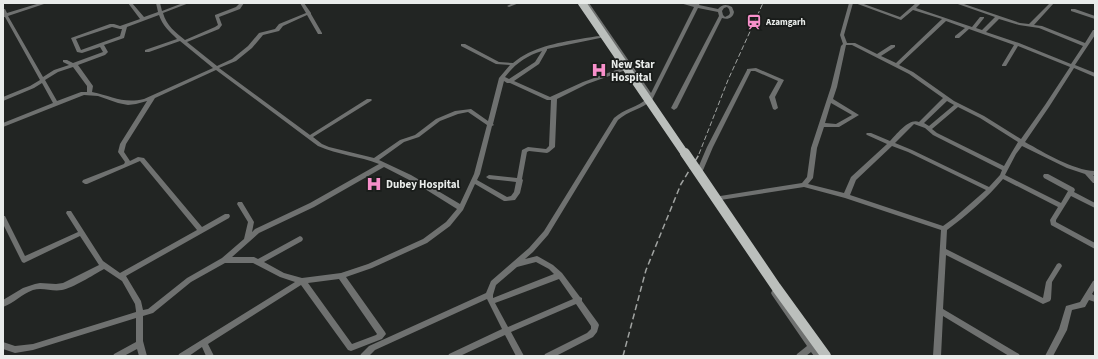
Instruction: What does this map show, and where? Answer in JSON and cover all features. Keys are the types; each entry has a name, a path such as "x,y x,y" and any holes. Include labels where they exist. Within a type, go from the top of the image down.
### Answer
{"main road":[{"path":"582,3 776,287 826,356"}],"street":[{"path":"44,3 4,14 56,104"},
{"path":"130,3 143,19"},
{"path":"158,3 160,13 167,27 182,40 217,69 326,148 384,164 460,208"},
{"path":"125,26 122,37 102,46 80,52 73,38 112,25 119,28 187,3"},
{"path":"147,51 217,28 220,25 217,16 238,8 242,3"},
{"path":"302,3 320,33"},
{"path":"509,6 517,3"},
{"path":"502,78 544,98 554,98 585,83 622,69 578,3"},
{"path":"586,3 652,96"},
{"path":"674,108 721,12 727,5 733,10 731,15 727,17 721,12 696,4 682,3"},
{"path":"804,185 810,178 814,148 830,100 843,46 845,44 842,35 851,3"},
{"path":"857,3 898,19 902,18 919,3"},
{"path":"957,3 1019,24 1031,25 1090,43"},
{"path":"1031,25 1052,3"},
{"path":"520,356 490,299 493,283 531,250 546,233 616,119 626,110 644,104 652,96 696,4"},
{"path":"1095,13 1074,8 1095,18"},
{"path":"913,9 1017,44 1095,75"},
{"path":"3,125 78,94 89,93 118,103 139,103 217,69 240,56 261,34 277,30 281,25 309,13"},
{"path":"983,32 998,17"},
{"path":"957,37 971,28 982,18"},
{"path":"897,65 945,20"},
{"path":"944,228 956,220 990,190 1002,176 1021,142 1047,106 1072,66 1090,43 1095,31"},
{"path":"224,260 248,259 259,262 282,275 302,281 341,276 387,259 425,241 448,224 460,208 474,181 483,155 502,78 513,64 527,54 600,37"},
{"path":"845,44 853,44 911,72 958,105 982,117 1021,142 1087,173 1095,181"},
{"path":"1004,65 1017,44"},
{"path":"463,45 498,63 513,64"},
{"path":"3,99 32,87 56,71 105,53 102,46"},
{"path":"878,56 892,46"},
{"path":"509,82 537,63 545,50"},
{"path":"65,61 77,68 90,86 89,93"},
{"path":"775,108 772,97 781,80 756,69 749,70 710,147 698,176 699,181 818,356"},
{"path":"126,165 128,162 120,152 123,144 152,98"},
{"path":"474,181 510,200 517,193 524,151 528,149 547,150 552,147 554,98"},
{"path":"920,124 947,98"},
{"path":"310,137 369,100"},
{"path":"822,125 837,126 856,115 830,100"},
{"path":"928,128 932,128 958,105"},
{"path":"374,160 402,141 417,136 438,120 457,112 466,110 472,111 491,125"},
{"path":"846,196 854,179 913,122 928,128 934,134 1006,170"},
{"path":"869,134 891,142 990,190"},
{"path":"85,182 138,159 142,159 201,230"},
{"path":"4,348 15,350 33,347 140,315 154,308 189,280 224,260 247,238 258,231 312,205 384,164"},
{"path":"1087,173 1095,173"},
{"path":"1002,176 1062,206"},
{"path":"1046,176 1072,190 1053,220 1053,223 1095,246"},
{"path":"489,177 520,180"},
{"path":"711,199 804,185 846,196 944,228"},
{"path":"1070,193 1095,206"},
{"path":"240,204 251,222 247,238"},
{"path":"68,213 103,266 120,276 128,283 138,303 140,315 139,344 143,356"},
{"path":"120,276 227,216"},
{"path":"3,218 24,260 81,233"},
{"path":"937,356 944,228"},
{"path":"259,262 300,239"},
{"path":"943,250 1043,301 1047,299 1049,282 1059,266"},
{"path":"514,265 537,259 551,267 560,275 579,300 592,318 595,325 590,336 548,356"},
{"path":"3,304 39,286 60,288 103,266"},
{"path":"364,356 372,348 490,299 560,275"},
{"path":"302,281 352,348 379,337 382,334 341,276"},
{"path":"182,356 302,281"},
{"path":"1049,356 1063,330 1069,308 1082,305 1095,283"},
{"path":"1088,296 1095,300"},
{"path":"452,356 506,330 579,300"},
{"path":"940,311 1016,356"},
{"path":"204,343 210,356"},
{"path":"117,356 139,344"},
{"path":"800,356 811,347"}],"railway":[{"path":"699,154 728,80 763,3"},
{"path":"623,356 646,270 681,184 700,153"}],"place":[{"name":"Azamgarh","path":"754,22"},
{"name":"New Star Hospital","path":"599,70"},
{"name":"Dubey Hospital","path":"374,184"}]}
